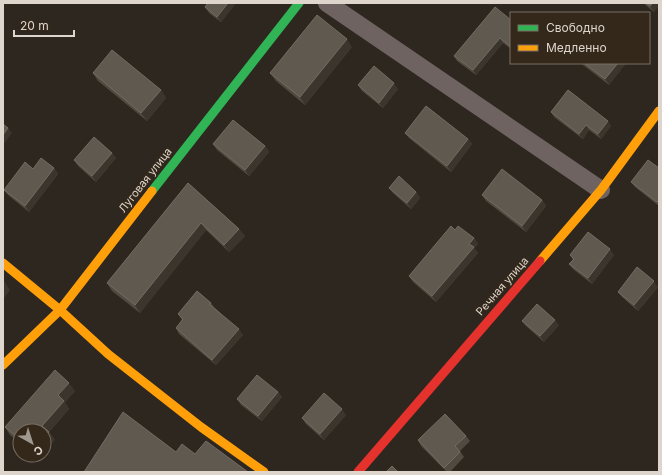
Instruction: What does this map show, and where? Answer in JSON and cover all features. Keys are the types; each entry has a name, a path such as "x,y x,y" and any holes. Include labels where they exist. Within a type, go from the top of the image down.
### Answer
{"street":[{"name":"Луговая улица","path":"3,365 60,310 227,93 299,3"},
{"path":"328,3 600,190"},
{"name":"Речная улица","path":"358,472 600,190 659,111"},
{"path":"3,263 60,310 108,354 264,472"}],"building":[{"path":"208,3 228,3 217,17 205,7"},
{"path":"646,3 653,3 650,6"},
{"path":"495,7 510,19 510,46 500,38 473,70 454,56"},
{"path":"317,15 347,39 300,97 270,73"},
{"path":"112,50 161,90 141,113 93,73"},
{"path":"585,64 617,64 605,79"},
{"path":"374,66 394,83 379,103 358,85"},
{"path":"568,90 608,121 598,134 586,125 579,134 551,112"},
{"path":"426,106 468,139 447,166 405,133"},
{"path":"233,120 265,146 245,170 213,144"},
{"path":"3,124 8,128 3,135"},
{"path":"94,137 112,153 92,176 74,160"},
{"path":"41,158 54,168 25,206 4,190 25,162 33,169"},
{"path":"648,160 659,168 659,200 657,202 631,182"},
{"path":"502,169 542,200 522,226 482,195"},
{"path":"399,176 416,192 407,203 389,188"},
{"path":"188,183 239,229 224,245 201,223 135,305 107,283"},
{"path":"451,226 455,230 458,226 474,238 469,244 474,247 432,296 409,276"},
{"path":"588,232 610,249 588,278 569,264 574,259 570,255"},
{"path":"637,267 654,281 634,305 618,292"},
{"path":"197,291 211,303 209,304 239,329 212,360 176,328 183,319 178,314"},
{"path":"537,304 555,320 540,336 522,321"},
{"path":"55,370 69,383 58,395 64,401 45,423 12,423 12,433 5,427"},
{"path":"257,375 278,392 258,416 237,399"},
{"path":"324,393 342,409 320,434 302,418"},
{"path":"123,412 176,452 182,444 195,454 206,441 248,472 84,472"},
{"path":"445,414 466,436 455,446 460,452 444,468 418,440"},
{"path":"392,466 398,472 386,472"}],"traffic: fast":[{"path":"152,191 299,3"}],"traffic: slow":[{"path":"540,261 601,190 659,111"},
{"path":"3,365 60,310 152,191"},
{"path":"3,263 60,310 108,354 201,427 264,472"}],"traffic: jam":[{"path":"358,472 540,261"}]}
